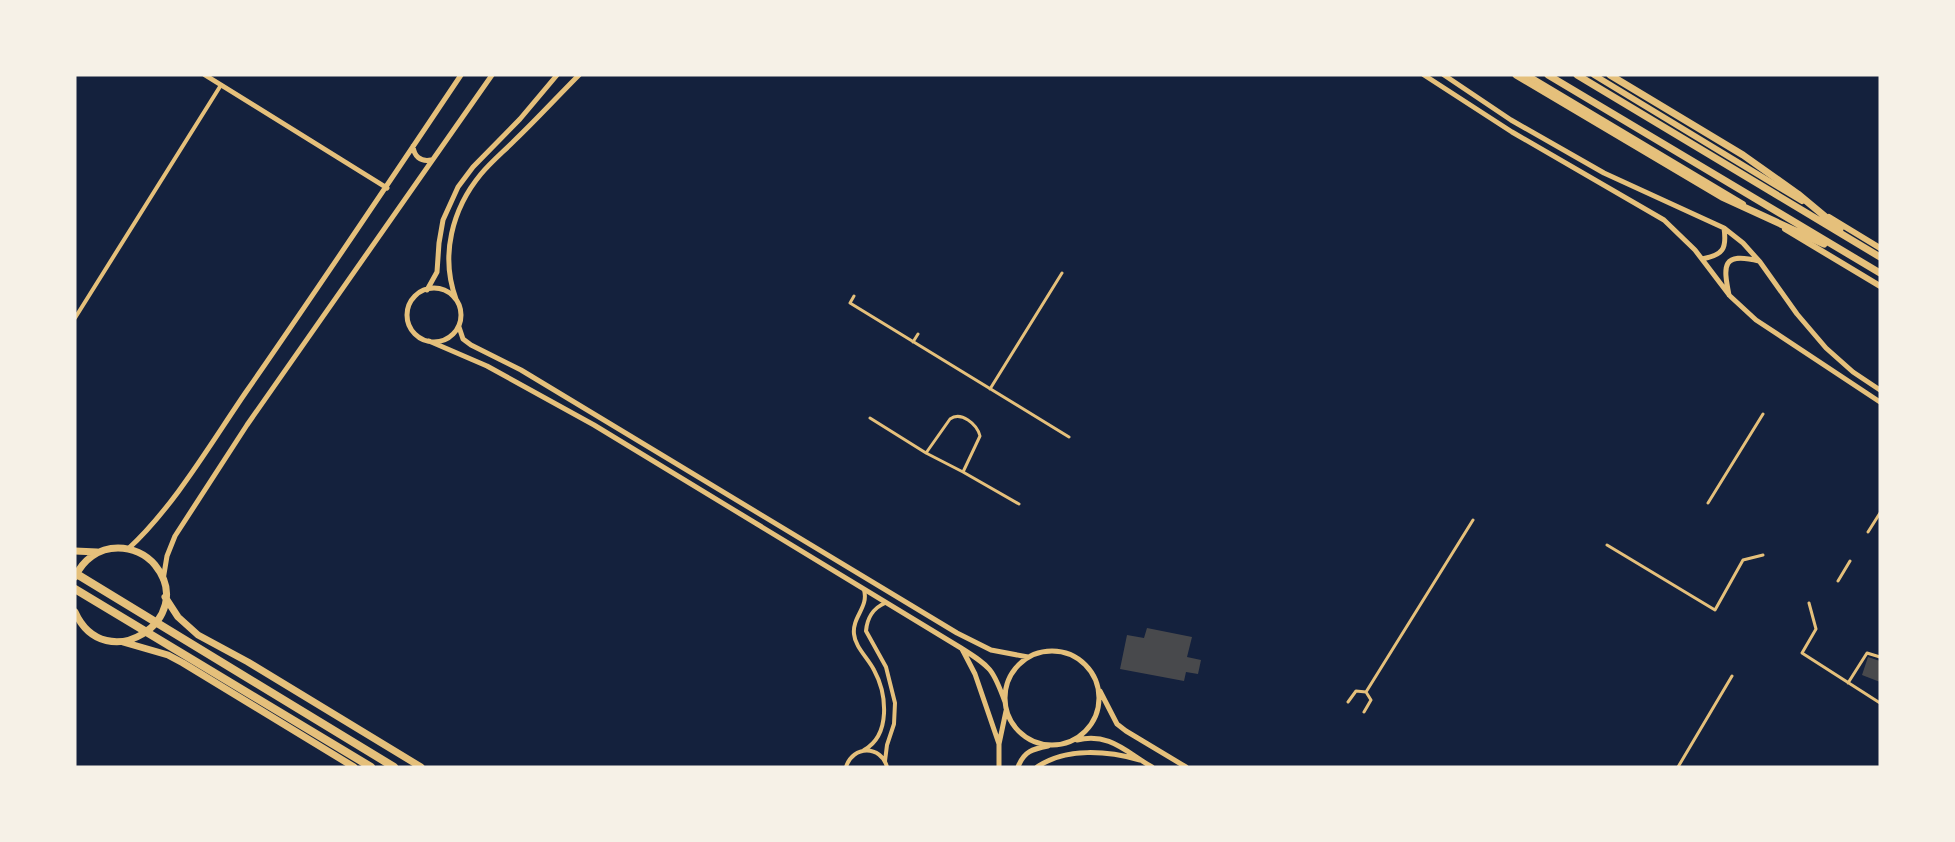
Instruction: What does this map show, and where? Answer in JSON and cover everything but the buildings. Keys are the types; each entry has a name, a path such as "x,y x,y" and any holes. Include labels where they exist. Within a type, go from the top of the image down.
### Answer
{"highway":[{"path":"75,575 394,767"},
{"path":"75,589 371,767"}],"main road":[{"path":"1516,75 1722,197 1850,255"},
{"path":"1527,75 1880,286"},
{"path":"1548,75 1880,273"},
{"path":"1576,75 1880,257"},
{"path":"1594,75 1880,248"},
{"path":"1610,75 1743,154 1798,194 1855,242"},
{"path":"75,575 87,560 100,552 114,548 128,549 141,554 153,563 163,581 165,597 162,612 150,630 137,638 123,642"},
{"path":"75,551 100,552"},
{"path":"165,597 178,617 198,635 248,662 421,767"},
{"path":"75,612 84,626 95,635 108,641 123,642 168,656 183,663 354,767"}],"street":[{"path":"205,75 387,188"},
{"path":"128,549 153,523 181,486 368,212 387,188 461,75"},
{"path":"163,581 167,556 176,536 247,425 492,75"},
{"path":"429,341 446,339 459,327 461,313 451,283 449,255 454,223 462,202 482,174 579,75"},
{"path":"1424,75 1512,132 1664,220 1682,235 1730,296 1756,320 1880,402"},
{"path":"1444,75 1511,120 1604,173 1724,228 1743,243 1760,262 1797,314 1826,348 1853,372 1879,389"},
{"path":"427,290 437,273 443,220 458,187 473,167 520,119 555,76"},
{"path":"75,318 221,85"},
{"path":"413,146 418,158 431,160"},
{"path":"1702,260 1721,252 1726,242 1724,228"},
{"path":"1730,296 1725,271 1727,264 1733,259 1744,258 1760,262"},
{"path":"990,389 1062,273"},
{"path":"456,299 440,289 427,290 414,298 408,311 413,332 418,337 487,366 516,381 962,648 984,662 993,672 1005,702"},
{"path":"854,296 850,303 1069,437"},
{"path":"459,327 463,339 471,345 521,370 980,646 1001,653 1028,657"},
{"path":"913,342 918,334"},
{"path":"1708,503 1763,414"},
{"path":"926,453 950,419 953,416 960,416 976,427 980,436 963,472"},
{"path":"870,418 926,453 1019,504"},
{"path":"729,507 734,497"},
{"path":"1868,532 1880,513"},
{"path":"1366,692 1473,520"},
{"path":"1607,545 1715,610 1743,560 1763,555"},
{"path":"1838,581 1850,561"},
{"path":"846,767 852,756 864,750 879,735 884,711 879,681 857,644 854,633 855,622 865,602 864,589"},
{"path":"879,599 885,590"},
{"path":"885,603 872,613 866,631 886,667 895,703 894,724 887,745 887,765"},
{"path":"1809,603 1816,629 1802,653 1880,703"},
{"path":"962,648 975,674 999,744"},
{"path":"1051,745 1036,742 1023,735 1012,723 1005,702 1006,690 1016,667 1028,657 1052,651 1066,653 1079,659 1089,669 1117,724 1186,767"},
{"path":"1848,683 1867,653 1880,657"},
{"path":"1678,767 1732,676"},
{"path":"1072,741 1085,732 1095,719 1099,704 1098,688"},
{"path":"1348,702 1356,691 1366,692"},
{"path":"1364,712 1371,700 1366,692"},
{"path":"999,767 999,744 1006,709"},
{"path":"1018,767 1029,750 1090,737 1116,744 1152,767"},
{"path":"864,750 876,752 887,765"},
{"path":"1037,767 1053,758 1090,753 1116,754 1140,760"}]}
